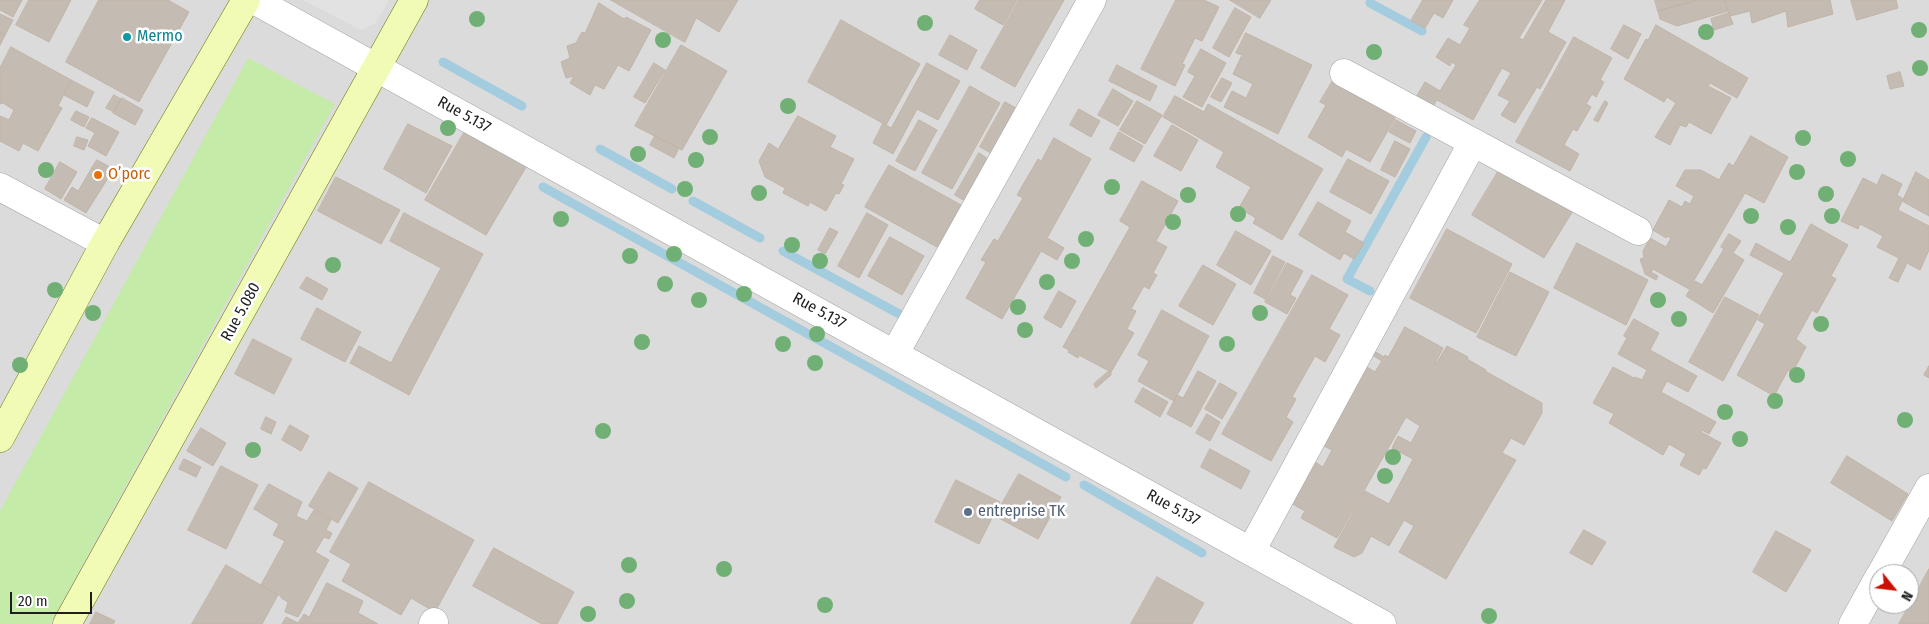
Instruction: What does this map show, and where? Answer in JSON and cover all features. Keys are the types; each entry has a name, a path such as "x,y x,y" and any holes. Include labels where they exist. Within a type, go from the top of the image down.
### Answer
{"main road":[{"path":"0,438 105,243 246,0"},
{"name":"Rue 5.080","path":"67,624 414,0"}],"street":[{"name":"Rue 5.137","path":"254,0 1382,624"},
{"path":"895,353 1092,0"},
{"path":"1344,73 1638,230"},
{"path":"1251,551 1473,142"},
{"path":"0,187 105,243"},
{"path":"1887,564 1929,488"},
{"path":"1853,624 1869,595"}],"shaded area":[{"path":"0,0 1929,0 1929,624 0,624"},
{"path":"303,0 389,0 376,23 361,30"}],"green space":[{"path":"248,58 335,104 50,624 0,624 0,511"}],"building":[{"path":"0,0 22,0 13,17 0,10"},
{"path":"29,0 71,0 49,42 16,25"},
{"name":"Mermo","path":"99,0 168,0 189,12 139,102 66,62"},
{"path":"611,0 738,0 719,32 696,18 685,42"},
{"path":"980,0 1017,0 1003,25 975,9"},
{"path":"1019,0 1064,0 1015,87 981,68"},
{"path":"1176,0 1204,0 1219,7 1202,41 1195,38 1182,64 1185,65 1175,86 1141,69"},
{"path":"1230,0 1271,0 1260,18"},
{"path":"1423,0 1453,0 1443,18 1434,13 1425,28 1411,21"},
{"path":"1480,0 1542,0 1519,38 1523,40 1546,0 1565,0 1548,32 1566,42 1540,89 1537,87 1515,123 1501,115 1510,101 1498,95 1511,73 1502,68 1473,120 1437,100 1431,109 1415,99 1425,82 1440,91 1456,65 1452,62 1450,66 1436,57 1448,38 1460,45 1470,28 1464,25"},
{"path":"1655,0 1698,0 1658,11"},
{"path":"1698,0 1725,0 1728,11 1677,26 1660,19 1658,11"},
{"path":"1725,0 1830,0 1833,14 1788,27 1786,11 1752,23 1750,11 1730,16"},
{"path":"1851,0 1896,0 1898,8 1857,20"},
{"path":"599,3 624,19 626,17 651,30 629,71 618,65 604,89 595,85 590,95 570,83 574,76 566,78 561,62 570,58 567,46 576,43 582,32 585,33"},
{"path":"1235,8 1251,17 1229,57 1213,48"},
{"path":"1729,13 1733,24 1714,30 1711,19"},
{"path":"0,14 13,20 5,35 0,32"},
{"path":"841,20 920,64 886,125 808,82"},
{"path":"1624,25 1641,34 1628,59 1611,49"},
{"path":"1656,25 1748,78 1737,98 1710,83 1708,86 1731,98 1711,134 1689,122 1686,127 1680,125 1670,145 1655,137 1676,103 1667,97 1664,102 1624,79"},
{"path":"0,32 5,35 0,45"},
{"path":"1246,33 1312,65 1278,134 1224,107 1232,91 1246,98 1253,84 1233,74 1242,55 1236,53"},
{"path":"950,35 977,50 967,70 939,55"},
{"path":"1574,37 1612,58 1600,80 1604,82 1596,97 1592,94 1586,104 1591,107 1577,131 1573,129 1564,145 1579,154 1570,171 1516,142"},
{"path":"681,45 727,71 682,150 635,126"},
{"path":"11,47 71,80 58,106 62,108 38,151 23,143 19,151 0,141 0,116 9,120 14,110 3,103 0,104 0,68"},
{"path":"1201,49 1226,63 1202,107 1183,97 1195,76 1188,72"},
{"path":"654,63 665,70 645,103 634,97"},
{"path":"927,63 960,81 938,120 917,109 893,154 873,143 883,123 891,128"},
{"path":"1117,65 1157,86 1150,101 1109,81"},
{"path":"1900,72 1904,86 1890,89 1887,76"},
{"path":"1222,78 1232,83 1221,102 1211,97"},
{"path":"71,80 94,92 87,107 64,95"},
{"path":"1332,82 1395,118 1370,162 1346,149 1342,157 1308,137 1326,105 1320,102"},
{"path":"970,86 1000,103 952,189 922,173"},
{"path":"1113,89 1133,101 1118,126 1098,115"},
{"path":"114,95 121,99 114,112 106,108"},
{"path":"1175,96 1204,112 1208,104 1323,169 1282,240 1253,223 1256,218 1239,208 1251,187 1216,167 1224,152 1163,117"},
{"path":"122,98 143,110 135,125 113,113"},
{"path":"1137,101 1162,115 1145,144 1120,130"},
{"path":"1605,101 1608,103 1598,122 1594,120"},
{"path":"1005,102 1016,108 991,153 980,147"},
{"path":"1079,109 1100,121 1091,137 1070,125"},
{"path":"76,111 89,117 84,127 71,120"},
{"path":"798,116 836,136 830,147 854,159 841,184 844,185 839,194 836,193 826,211 810,202 808,206 783,193 785,188 765,177 759,161 769,143 778,149"},
{"path":"92,118 119,132 106,156 88,146 95,133 86,128"},
{"path":"919,120 937,130 915,171 896,161"},
{"path":"1396,120 1416,131 1410,143 1389,132"},
{"path":"408,124 452,146 426,193 384,169"},
{"path":"1172,125 1198,140 1181,171 1154,156"},
{"path":"468,126 529,162 486,235 425,200"},
{"path":"1119,132 1143,146 1134,162 1110,149"},
{"path":"655,136 679,148 674,158 650,145"},
{"path":"1751,136 1788,157 1764,203 1745,193 1689,289 1653,269 1651,272 1658,276 1656,280 1645,274 1640,259 1644,258 1643,251 1649,240 1648,237 1666,247 1671,238 1667,236 1666,238 1653,230 1669,200 1682,207 1685,201 1690,204 1694,196 1676,186 1685,170 1701,170 1719,180 1729,163 1733,166"},
{"path":"77,137 88,140 84,150 74,146"},
{"path":"1054,138 1091,159 1047,238 1064,248 1057,260 1041,251 1002,319 966,298 986,262 981,260 994,239 998,241 1023,198 1017,195 1038,159 1041,161"},
{"path":"1395,141 1410,149 1395,177 1381,170"},
{"path":"979,153 988,159 965,201 955,195"},
{"path":"1348,159 1389,181 1371,214 1330,192"},
{"path":"97,160 110,167 105,176 92,168"},
{"path":"60,162 77,172 61,199 45,189"},
{"path":"889,165 961,205 937,247 865,207"},
{"path":"1502,165 1574,209 1544,258 1472,215"},
{"path":"92,168 108,178 86,213 64,200 72,187 78,191"},
{"path":"1916,172 1929,180 1929,216 1902,201 1898,210 1929,226 1929,250 1920,270 1907,263 1898,282 1889,278 1899,258 1877,247 1883,236 1860,224 1858,229 1841,221 1863,178 1877,185 1882,174 1902,184 1897,195 1903,199"},
{"path":"336,177 400,210 381,244 318,211"},
{"path":"1142,181 1178,201 1156,241 1167,247 1153,273 1157,275 1149,289 1144,286 1131,309 1136,311 1127,329 1134,333 1111,372 1079,355 1078,358 1063,347 1130,227 1120,221"},
{"path":"1318,202 1351,221 1345,232 1364,243 1354,259 1344,253 1340,260 1299,235"},
{"path":"404,213 483,254 409,395 350,363 359,346 391,363 441,268 390,241"},
{"path":"867,213 888,225 859,278 838,266"},
{"path":"1811,224 1848,245 1831,276 1836,279 1817,313 1812,310 1796,339 1806,347 1792,373 1788,370 1774,396 1737,375 1765,324 1758,320 1784,273 1750,255 1756,243 1790,262"},
{"path":"830,228 838,232 825,254 818,250"},
{"path":"1447,229 1512,264 1476,333 1410,298"},
{"path":"1236,231 1271,251 1251,285 1217,265"},
{"path":"1729,234 1741,241 1733,253 1744,260 1713,313 1686,296 1695,281 1702,285 1724,249 1721,247"},
{"path":"890,237 924,256 902,295 868,276"},
{"path":"1577,243 1648,280 1626,325 1554,288"},
{"path":"1273,256 1285,262 1265,299 1254,293"},
{"path":"1287,263 1303,271 1290,295 1296,298 1287,314 1265,302"},
{"path":"1203,265 1236,284 1213,325 1179,306"},
{"path":"1510,272 1549,292 1516,356 1477,337"},
{"path":"1312,275 1348,295 1329,329 1340,335 1325,362 1315,356 1292,397 1296,399 1286,417 1293,422 1271,461 1222,434"},
{"path":"307,277 328,289 322,300 300,288"},
{"path":"1059,291 1076,301 1061,328 1044,318"},
{"path":"1725,297 1759,315 1723,381 1689,362"},
{"path":"317,308 361,332 345,362 301,339"},
{"path":"1162,310 1209,336 1174,401 1138,381 1149,361 1138,355"},
{"path":"1634,319 1659,333 1650,350 1697,376 1688,392 1667,381 1661,392 1716,422 1709,434 1702,430 1701,432 1721,443 1706,469 1703,468 1699,475 1680,465 1686,454 1669,444 1663,455 1609,423 1614,414 1593,403 1613,367 1642,380 1647,370 1618,354 1627,338 1624,336"},
{"path":"1405,327 1443,348 1436,364 1447,346 1468,357 1467,359 1485,371 1542,403 1542,413 1524,445 1511,438 1502,453 1516,460 1446,579 1399,552 1414,526 1404,520 1389,546 1371,536 1362,553 1354,557 1334,547 1365,491 1389,504 1413,459 1392,448 1398,436 1411,443 1420,426 1406,417 1337,538 1301,518 1305,511 1289,502 1312,460 1323,467 1332,450 1322,445 1364,365 1375,372 1382,361 1372,355 1374,351 1384,357 1385,355 1388,357"},
{"path":"253,339 292,359 274,394 235,374"},
{"path":"1929,366 1929,378 1924,375"},
{"path":"1109,371 1111,375 1096,388 1094,384"},
{"path":"1198,371 1216,381 1191,427 1167,414 1177,395 1183,398"},
{"path":"1220,383 1237,393 1222,419 1205,409"},
{"path":"1143,388 1168,402 1160,417 1135,402"},
{"path":"1207,414 1220,422 1210,441 1196,433"},
{"path":"266,417 276,422 271,434 261,429"},
{"path":"290,425 309,436 301,451 282,440"},
{"path":"201,428 226,443 213,466 187,451"},
{"path":"1210,449 1250,471 1241,489 1201,467"},
{"path":"1847,456 1908,494 1892,521 1831,483"},
{"path":"184,459 201,467 196,477 179,469"},
{"path":"221,466 258,485 226,549 188,530"},
{"path":"329,472 358,488 338,523 309,506"},
{"path":"1019,474 1061,497 1038,539 995,516"},
{"name":"entreprise TK","path":"956,480 1000,502 979,544 935,522"},
{"path":"369,482 474,540 435,612 411,598 401,615 342,581 351,564 330,552"},
{"path":"269,484 302,502 296,516 307,521 314,510 331,520 326,530 332,533 329,539 324,537 315,552 329,560 298,617 285,612 288,602 261,585 285,541 273,535 279,524 254,509"},
{"path":"1584,530 1606,542 1592,565 1570,553"},
{"path":"1776,531 1811,550 1786,592 1753,572"},
{"path":"494,548 574,592 557,624 542,624 473,586"},
{"path":"226,565 278,595 262,624 192,624"},
{"path":"1929,569 1929,624 1899,624 1904,614 1919,614 1919,587"},
{"path":"1157,577 1204,603 1192,624 1131,624"},
{"path":"327,583 363,601 358,613 378,624 282,624 286,617 298,623 304,614 309,617"},
{"path":"96,612 115,621 113,624 90,624"}],"waterway":[{"path":"1370,3 1422,31"},
{"path":"443,62 522,106"},
{"path":"1370,291 1347,279 1426,137"},
{"path":"600,149 672,189"},
{"path":"543,187 1066,477"},
{"path":"693,201 760,238"},
{"path":"783,251 903,316"},
{"path":"1084,485 1202,553"}],"place":[{"name":"Mermo","path":"127,37"},
{"name":"O’porc","path":"98,175"},
{"name":"entreprise TK","path":"968,512"}]}
